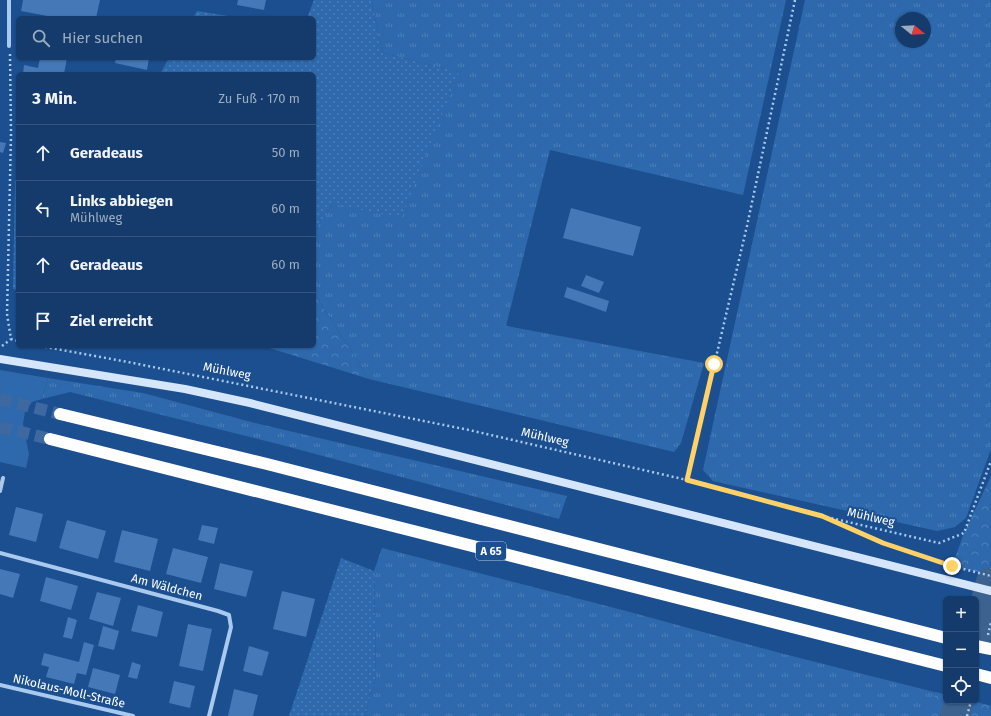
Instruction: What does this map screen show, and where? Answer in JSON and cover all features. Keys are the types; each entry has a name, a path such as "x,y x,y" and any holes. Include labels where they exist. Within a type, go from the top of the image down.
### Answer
{"highway":[{"name":"A 65","path":"60,414 267,464 943,637"},
{"name":"A 65","path":"50,439 943,665"},
{"path":"979,647 991,649"},
{"path":"979,675 991,678"}],"street":[{"path":"9,0 10,46"},
{"path":"0,359 184,389 250,403 991,592"},
{"path":"0,491 3,478"},
{"name":"Am Wäldchen","path":"0,553 218,610 228,615 231,627 209,716"},
{"name":"Nikolaus-Moll-Straße","path":"0,685 133,716"}],"path":[{"path":"687,480 747,226 795,0"},
{"path":"10,46 11,134 7,314 11,339"},
{"path":"11,339 16,340"},
{"path":"0,348 11,339"},
{"name":"Mühlweg","path":"51,348 469,430 687,480 822,516 939,543 964,533 991,461"},
{"path":"822,516 883,543 991,576"},
{"path":"967,716 969,704"}],"green space":[{"path":"314,0 371,0 383,53 459,72 401,218 333,204 316,229 316,72 161,72 168,60 316,60 316,16 308,16"},
{"path":"371,0 786,0 743,195 550,150 506,326 704,363 681,443 674,452 369,379 316,296 316,229 333,204 458,72 383,53"},
{"path":"805,0 991,0 991,449 966,518 955,527 937,531 713,481 703,470"},
{"path":"197,11 228,16 194,16"},
{"path":"15,180 16,290 13,289"},
{"path":"316,296 369,379 269,348 316,348"},
{"path":"0,370 48,378 42,399 32,402 25,412 23,424 29,454 26,468 0,462"},
{"path":"48,378 143,393 255,423 567,496 559,519 278,444 70,392 42,399"},
{"path":"991,476 991,575 952,566 964,533"},
{"path":"382,548 630,612 780,653 943,694 943,704 979,703 991,706 991,716 365,716 376,677 374,571"},
{"path":"341,558 374,571 376,677 365,716 289,716"},
{"path":"936,692 943,694 943,704 979,703 991,706 991,716 925,716"}],"building":[{"path":"23,0 100,0 96,16 47,16 21,11"},
{"path":"238,0 266,0 264,10 237,5"},
{"path":"40,60 67,60 64,72 23,72 24,65 38,68"},
{"path":"116,60 149,60 147,70 115,63"},
{"path":"0,142 6,143 3,153 0,152"},
{"path":"571,208 641,227 633,256 563,238"},
{"path":"586,275 604,282 599,293 581,286"},
{"path":"567,287 609,301 606,312 564,297"},
{"path":"16,507 43,514 36,542 9,535"},
{"path":"67,520 106,531 98,559 59,548"},
{"path":"202,525 218,528 214,544 198,540"},
{"path":"122,530 158,539 150,571 114,562"},
{"path":"173,548 208,557 201,583 166,574"},
{"path":"220,563 253,571 246,597 214,589"},
{"path":"0,569 20,574 13,598 0,594"},
{"path":"46,577 78,586 71,610 40,601"},
{"path":"282,591 315,599 306,637 273,629"},
{"path":"97,592 121,598 113,626 89,619"},
{"path":"138,605 163,612 157,637 131,631"},
{"path":"68,617 77,620 72,639 63,637"},
{"path":"188,624 212,629 203,671 179,666"},
{"path":"103,626 119,631 114,650 98,646"},
{"path":"84,642 94,645 86,675 77,673 74,684 46,677 49,667 41,665 44,653 79,662"},
{"path":"249,646 269,652 262,676 243,671"},
{"path":"132,662 141,665 137,679 128,677"},
{"path":"93,668 120,675 115,694 88,687"},
{"path":"174,681 195,686 190,708 169,703"},
{"path":"234,689 258,695 253,716 228,716"}],"waterway":[{"path":"978,632 991,582"},
{"path":"955,716 958,704"}],"tunnel":[{"path":"0,399 60,414"},
{"path":"0,427 50,439"}],"route":[{"path":"714,364 687,480 822,516 883,543 952,566"}]}
